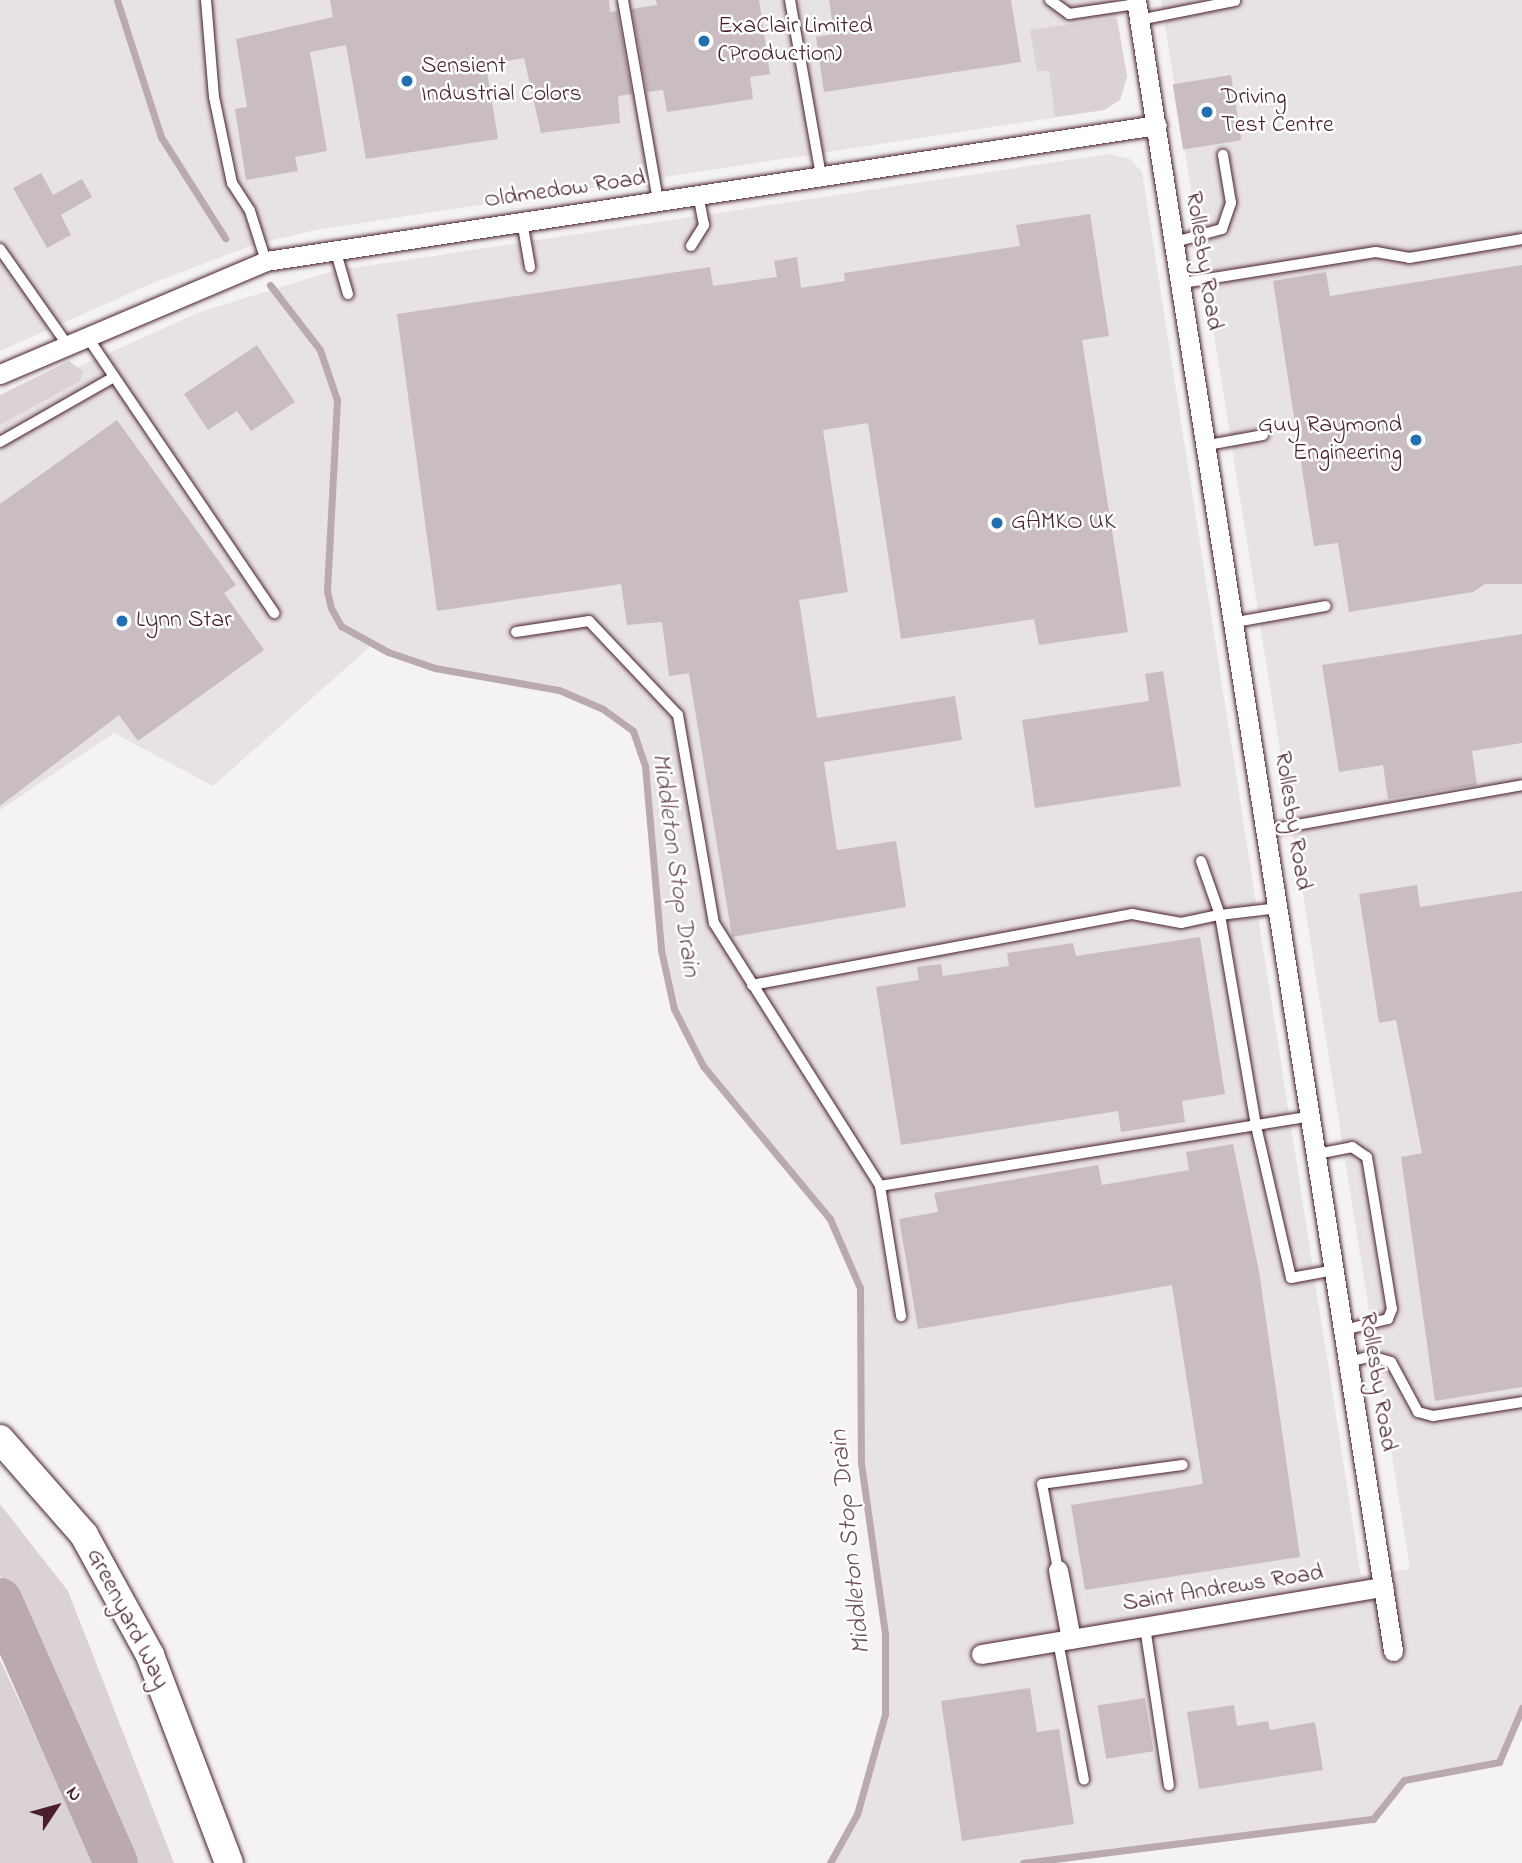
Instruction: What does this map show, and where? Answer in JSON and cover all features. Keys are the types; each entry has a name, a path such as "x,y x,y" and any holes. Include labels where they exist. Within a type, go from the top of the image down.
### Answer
{"street":[{"name":"Rollesby Road","path":"1137,8 1236,622 1392,1651"},
{"name":"Oldmedow Road","path":"0,374 66,343 266,261 335,248 1157,125"},
{"name":"Greenyard Way","path":"0,1439 84,1535 150,1655 229,1863"},
{"path":"1058,1570 1065,1640"},
{"name":"Saint Andrews Road","path":"981,1654 1383,1587"}],"lane":[{"path":"206,0 214,97 232,183 250,211 266,261"},
{"path":"623,0 658,201"},
{"path":"790,0 821,176"},
{"path":"1051,0 1069,14 1235,1"},
{"path":"1175,242 1222,229 1231,203 1223,155"},
{"path":"691,247 704,225 698,194"},
{"path":"522,221 530,267"},
{"path":"1182,284 1376,252 1409,258 1522,239"},
{"path":"335,248 348,294"},
{"path":"0,249 66,343"},
{"path":"86,335 274,613"},
{"path":"0,442 114,377"},
{"path":"1208,445 1263,435"},
{"path":"1236,622 1326,606"},
{"path":"516,632 589,621 678,715 714,923 880,1186 901,1316"},
{"path":"1268,830 1522,785"},
{"path":"1202,861 1220,915 1256,1126 1291,1278 1335,1270"},
{"path":"752,985 1132,914 1181,923 1280,908"},
{"path":"880,1186 1311,1115"},
{"path":"1318,1154 1352,1147 1367,1157 1392,1309 1388,1319 1344,1331"},
{"path":"1349,1362 1371,1356 1391,1363 1411,1404 1426,1414 1522,1402"},
{"path":"1058,1570 1042,1484 1182,1465"},
{"path":"1145,1626 1169,1785"},
{"path":"1065,1640 1084,1780"}],"shaded area":[{"path":"0,0 1114,0 1127,76 1120,100 1104,110 315,230 253,245 155,282 0,351"},
{"path":"1161,0 1522,0 1522,1708 1499,1762 1404,1780 1372,1819 1023,1863 830,1863 857,1814 885,1714 885,1634 861,1463 860,1288 830,1219 703,1066 674,1009 661,950 645,766 633,731 603,709 559,690 435,668 372,645 213,786 114,733 0,810 0,402 200,312 333,271 1109,154 1130,159 1142,172 1361,1576 1410,1569"},
{"path":"1111,18 1117,20 1127,76 1120,100 1104,110 1055,117 1049,71 1037,71 1030,30"},
{"path":"69,361 83,371 80,381 0,425 0,395"},
{"path":"0,1504 68,1591 174,1863 135,1863 103,1798 63,1696 0,1575"},
{"path":"0,1660 96,1863 0,1863"}],"building":[{"path":"330,0 609,0 610,12 617,11 632,94 618,96 620,123 541,133 524,58 486,65 498,139 366,159 346,45 310,52 327,151 295,157 298,171 246,180 235,109 247,107 236,39 333,17"},
{"name":"ExaClair Limited (Production)","path":"656,0 759,0 770,74 750,77 753,99 667,112 663,90 647,92 632,9 657,5"},
{"path":"829,0 1011,0 1021,62 824,92 816,37 834,34"},
{"name":"Driving Test Centre","path":"1231,75 1241,140 1183,149 1173,84"},
{"path":"41,173 53,195 82,179 92,197 61,215 71,235 47,248 13,188"},
{"path":"1090,214 1109,336 1082,340 1128,632 1039,645 1034,619 901,639 868,423 823,430 848,592 799,600 817,718 955,696 962,740 824,762 837,850 896,841 906,907 732,937 689,673 669,676 662,622 627,625 621,584 437,611 397,314 710,267 713,286 777,277 774,261 797,257 801,288 845,281 844,273 1020,246 1016,225"},
{"name":"Guy Raymond Engineering","path":"1522,265 1522,584 1485,584 1473,592 1349,612 1338,543 1314,546 1273,281 1326,272 1330,296"},
{"path":"257,345 295,402 251,431 237,411 208,430 184,394"},
{"name":"Lynn Star","path":"117,420 236,585 224,593 264,650 138,741 119,715 0,806 0,504"},
{"path":"1522,634 1522,743 1472,751 1477,785 1388,799 1383,765 1339,772 1322,665"},
{"path":"1163,671 1181,786 1035,808 1022,720 1149,701 1145,674"},
{"path":"1417,885 1420,907 1522,891 1522,1387 1435,1401 1401,1157 1422,1153 1396,1020 1379,1023 1359,894"},
{"path":"1200,937 1225,1094 1182,1101 1185,1122 1121,1132 1118,1111 901,1145 876,987 919,980 917,967 941,964 943,976 1009,966 1007,953 1073,943 1076,956"},
{"path":"1233,1144 1259,1271 1300,1557 1085,1590 1071,1505 1203,1484 1172,1285 918,1329 899,1219 938,1212 934,1193 1098,1165 1102,1185 1189,1170 1186,1152"},
{"path":"1030,1688 1037,1732 1059,1729 1074,1824 962,1841 941,1701"},
{"path":"1145,1698 1153,1751 1106,1759 1098,1706"},
{"path":"1234,1705 1237,1726 1268,1721 1270,1730 1315,1722 1323,1770 1199,1789 1187,1712"}],"waterway":[{"name":"Middleton Stop Drain","path":"117,0 161,137 225,238"},
{"name":"Middleton Stop Drain","path":"270,285 320,350 337,400 327,591 331,608 341,626 388,652 435,668 559,690 603,709 633,731 645,766 661,950 674,1009 703,1066 830,1219 860,1288 861,1463 885,1634 885,1714 857,1814 830,1863"},
{"path":"0,1600 116,1863"},
{"path":"1023,1863 1373,1819 1404,1780 1499,1762 1522,1708"}],"place":[{"name":"ExaClair Limited (Production)","path":"704,41"},
{"name":"Sensient Industrial Colors","path":"407,81"},
{"name":"Driving Test Centre","path":"1207,112"},
{"name":"Guy Raymond Engineering","path":"1416,440"},
{"name":"GAMKO UK","path":"997,523"},
{"name":"Lynn Star","path":"122,621"}]}
